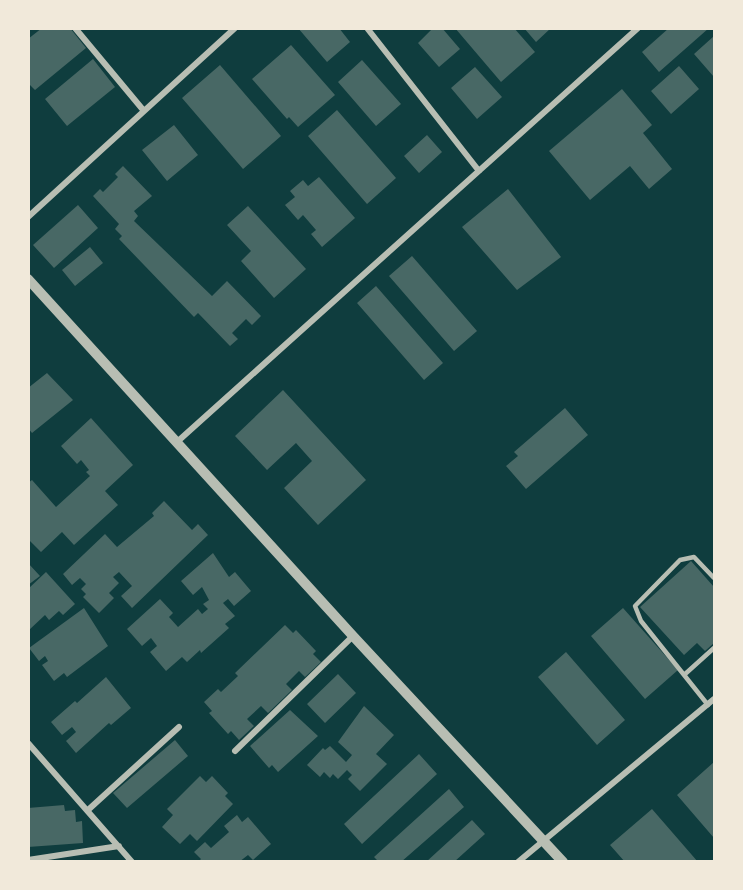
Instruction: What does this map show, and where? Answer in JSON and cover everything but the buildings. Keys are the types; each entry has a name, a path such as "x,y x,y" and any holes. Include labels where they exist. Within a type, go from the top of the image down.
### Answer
{"street":[{"path":"75,28 144,111"},
{"path":"28,217 235,28"},
{"path":"367,28 479,171"},
{"path":"177,442 638,28"},
{"path":"28,279 352,636 563,861"},
{"path":"236,751 352,636"},
{"path":"518,861 714,699"},
{"path":"88,810 179,727"},
{"path":"28,743 132,861"},
{"path":"28,860 119,846"}],"lane":[{"path":"708,705 641,621 635,606 680,560 694,557 714,578"},
{"path":"684,675 714,648"}]}
